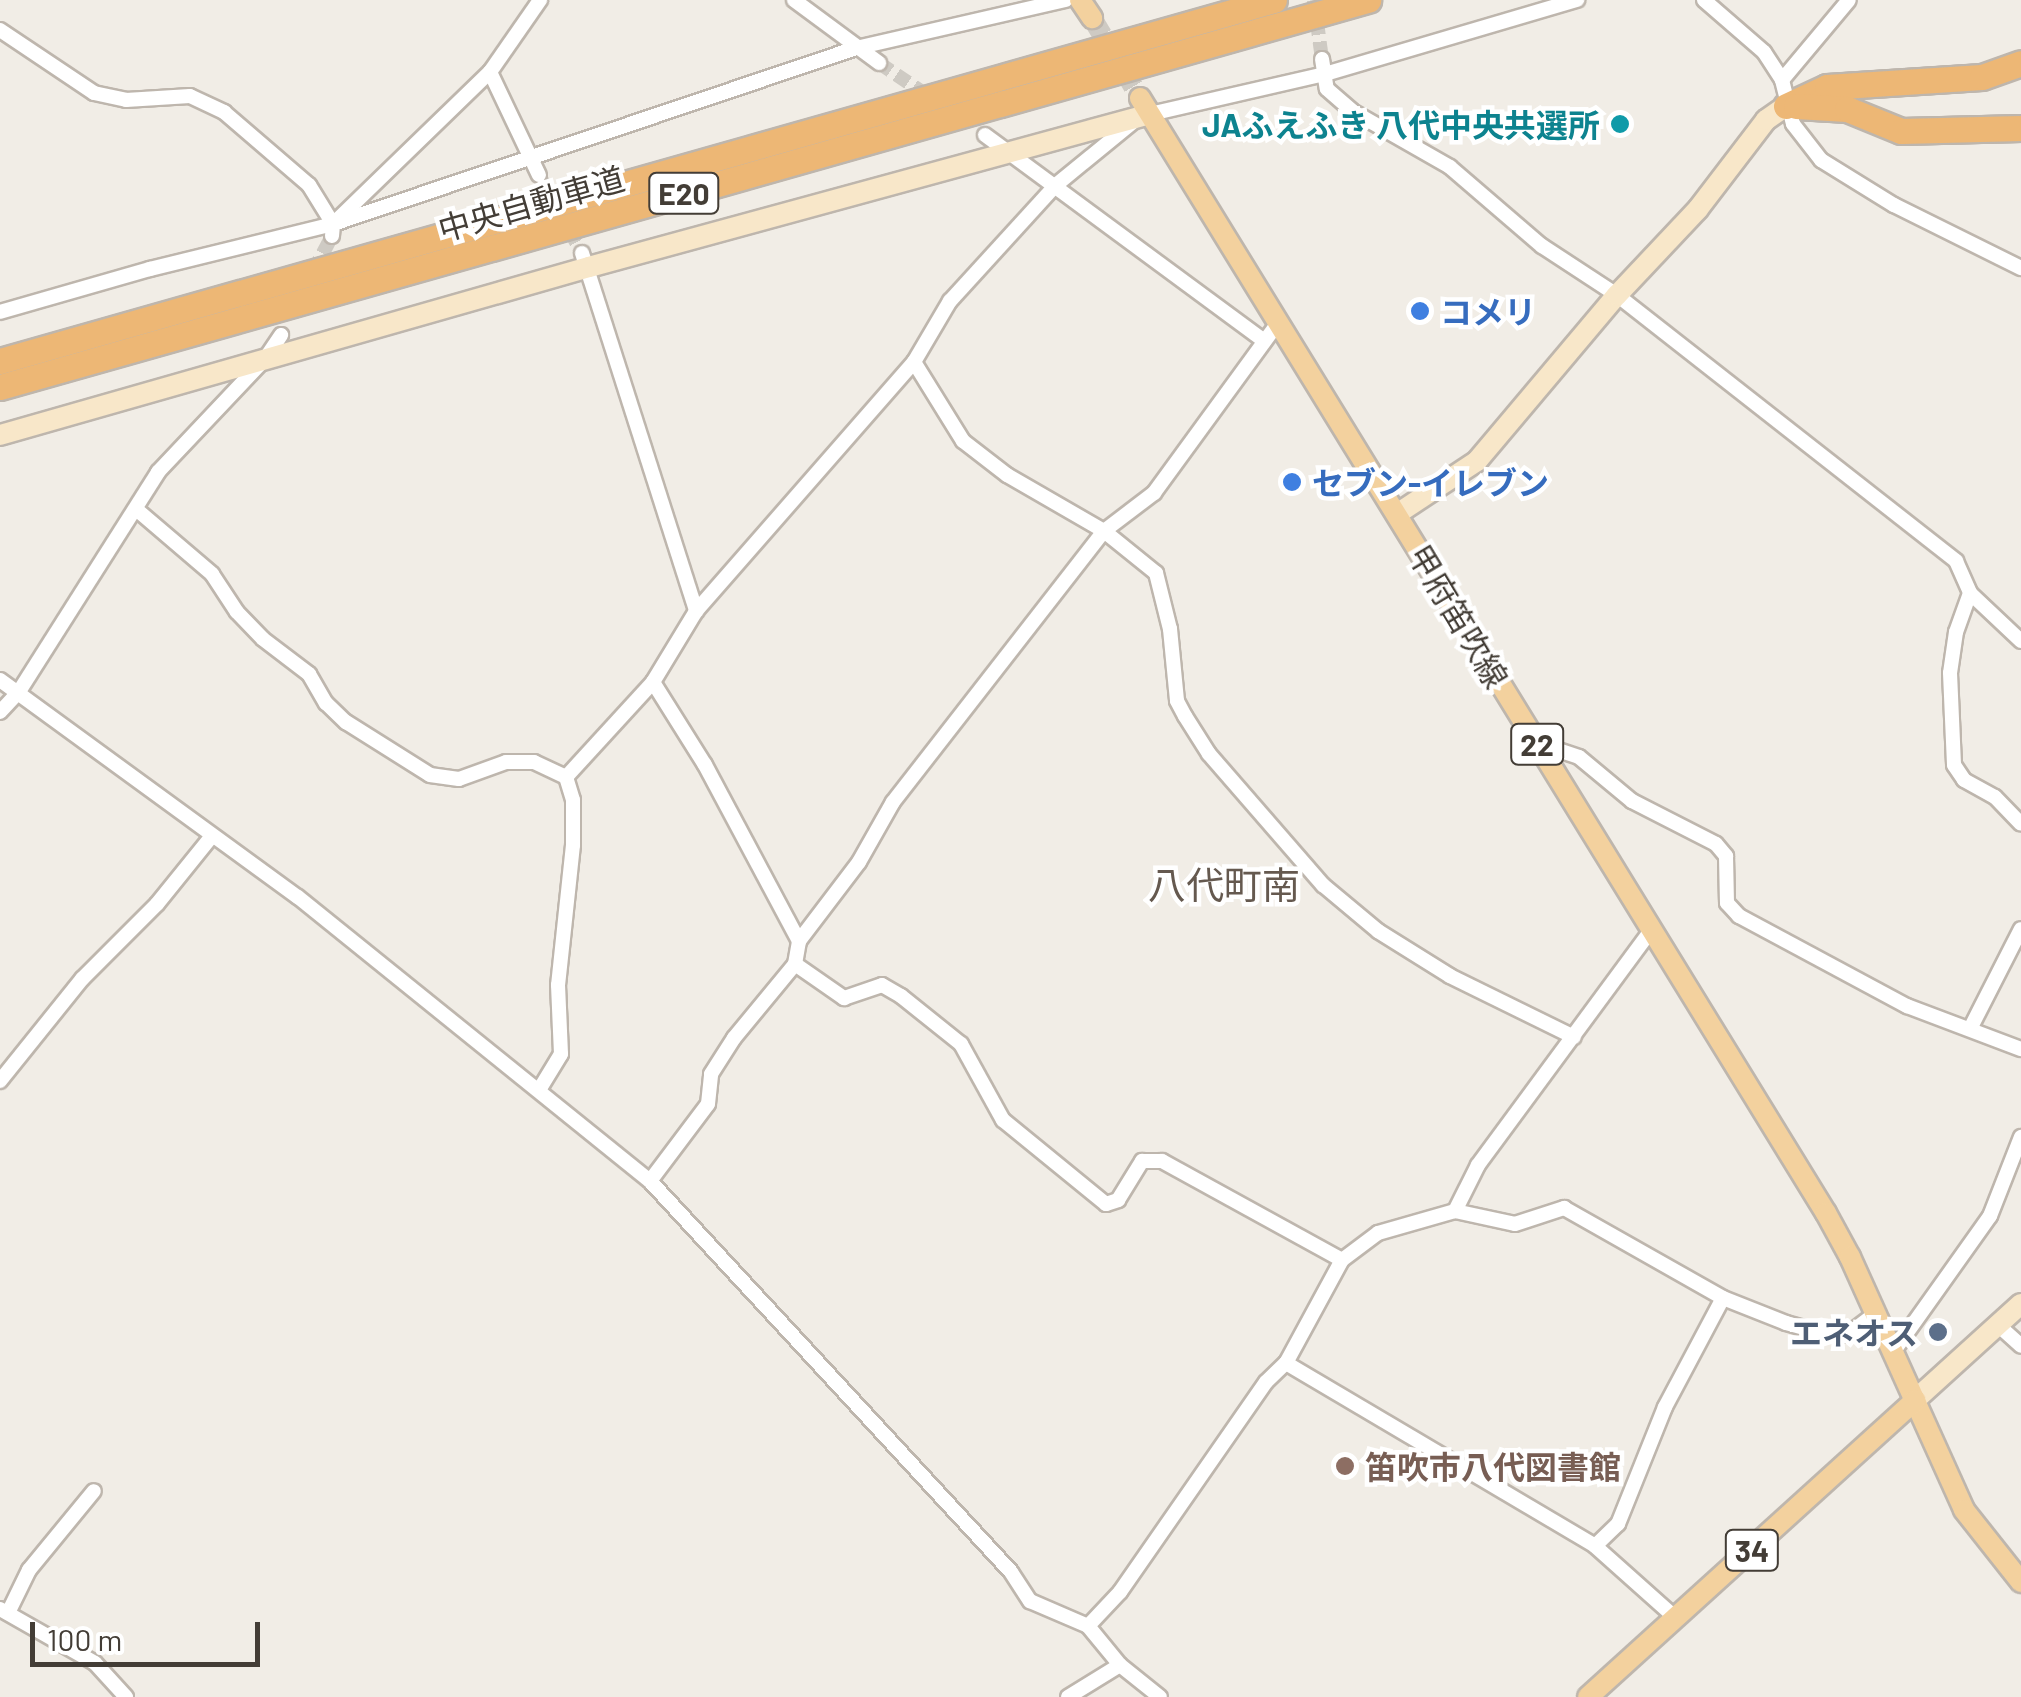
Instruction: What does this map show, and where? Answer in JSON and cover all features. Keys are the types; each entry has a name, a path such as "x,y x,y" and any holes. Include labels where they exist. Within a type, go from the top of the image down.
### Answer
{"highway":[{"path":"1047,63 1223,0"},
{"name":"中央自動車道","path":"0,360 1274,0"},
{"name":"中央自動車道","path":"0,387 1368,0"},
{"path":"1302,19 1378,0"},
{"path":"1786,106 1827,87 1982,77 2021,63"},
{"path":"1786,106 1847,109 1901,132 2021,128"}],"main road":[{"path":"1080,0 1092,18"},
{"name":"甲府笛吹線","path":"1143,110 1397,514 1826,1213 1894,1351 1964,1510 2021,1582"},
{"name":"34","path":"1588,1697 1915,1400"}],"street":[{"path":"332,230 490,72 540,0"},
{"path":"794,0 879,63"},
{"path":"0,312 150,268 332,230 535,168 856,48 1066,0"},
{"path":"0,435 265,359 586,260 1010,152 1143,110 1577,0"},
{"path":"1704,0 1764,52 1782,80 1786,106 1805,144 1846,176 2021,268"},
{"path":"1782,80 1849,0"},
{"path":"0,30 94,93 126,100 190,96 224,112 309,184 332,230"},
{"path":"1323,67 1327,89 1352,110 1450,167 1542,246 1617,295 1956,561 1970,592 2021,641"},
{"path":"490,72 535,168"},
{"path":"1397,514 1477,461 1617,295 1698,209 1766,120 1786,106"},
{"path":"566,777 652,682 696,610 914,362 950,301 1056,185 1143,110"},
{"path":"985,135 1264,342"},
{"path":"586,260 696,610"},
{"path":"650,1181 708,1104 712,1074 734,1038 795,964 799,940 859,862 893,802 1104,531 1154,493 1278,323"},
{"path":"0,712 18,694 158,472 265,359 282,335"},
{"path":"914,362 963,441 1007,474 1104,531 1156,573 1170,629 1177,701 1185,716 1209,754 1323,885 1378,931 1450,976 1574,1037"},
{"path":"136,509 212,574 263,640 293,658 346,722 379,744 430,775 459,779 506,762 534,762 566,777 573,800 573,844 558,985 561,1054 538,1090"},
{"path":"1970,592 1956,632 1950,672 1954,765 1964,780 1995,797 2021,824"},
{"path":"0,680 298,897 650,1181 1010,1572 1030,1601 1088,1626 1120,1665 1160,1697"},
{"path":"652,682 705,765 799,940"},
{"path":"1537,743 1579,757 1632,802 1716,844 1726,856 1727,903 1739,916 1908,1006 2021,1049"},
{"path":"0,1081 82,979 157,904 211,837"},
{"path":"1970,1029 2021,929"},
{"path":"1455,1211 1478,1165 1650,930"},
{"path":"795,964 844,998 882,985 901,996 961,1044 1003,1120 1106,1204 1118,1200 1142,1161 1162,1160 1342,1260"},
{"path":"1894,1351 1990,1216 2021,1137"},
{"path":"1088,1626 1120,1592 1266,1382 1286,1363 1342,1260 1378,1234 1455,1211 1515,1224 1564,1208 1723,1298 1829,1335 1847,1335 1876,1313"},
{"path":"1594,1546 1618,1524 1665,1407 1723,1298"},
{"path":"1915,1400 2021,1304"},
{"path":"1998,1326 2021,1346"},
{"path":"1286,1363 1594,1546 1677,1619"},
{"path":"94,1492 29,1570 4,1611 96,1663 126,1697"},
{"path":"1068,1697 1120,1665"}],"tunnel":[{"path":"1314,0 1322,59"},
{"path":"1092,18 1140,98"},
{"path":"879,63 931,98"},
{"path":"539,175 582,253"},
{"path":"313,272 332,236"}],"place":[{"name":"JAふえふき 八代中央共選所","path":"1620,124"},
{"name":"コメリ","path":"1420,311"},
{"name":"セブン-イレブン","path":"1292,482"},
{"name":"エネオス","path":"1938,1332"},
{"name":"笛吹市八代図書館","path":"1345,1466"}],"district":[{"name":"八代町南","path":"1224,885"}]}
